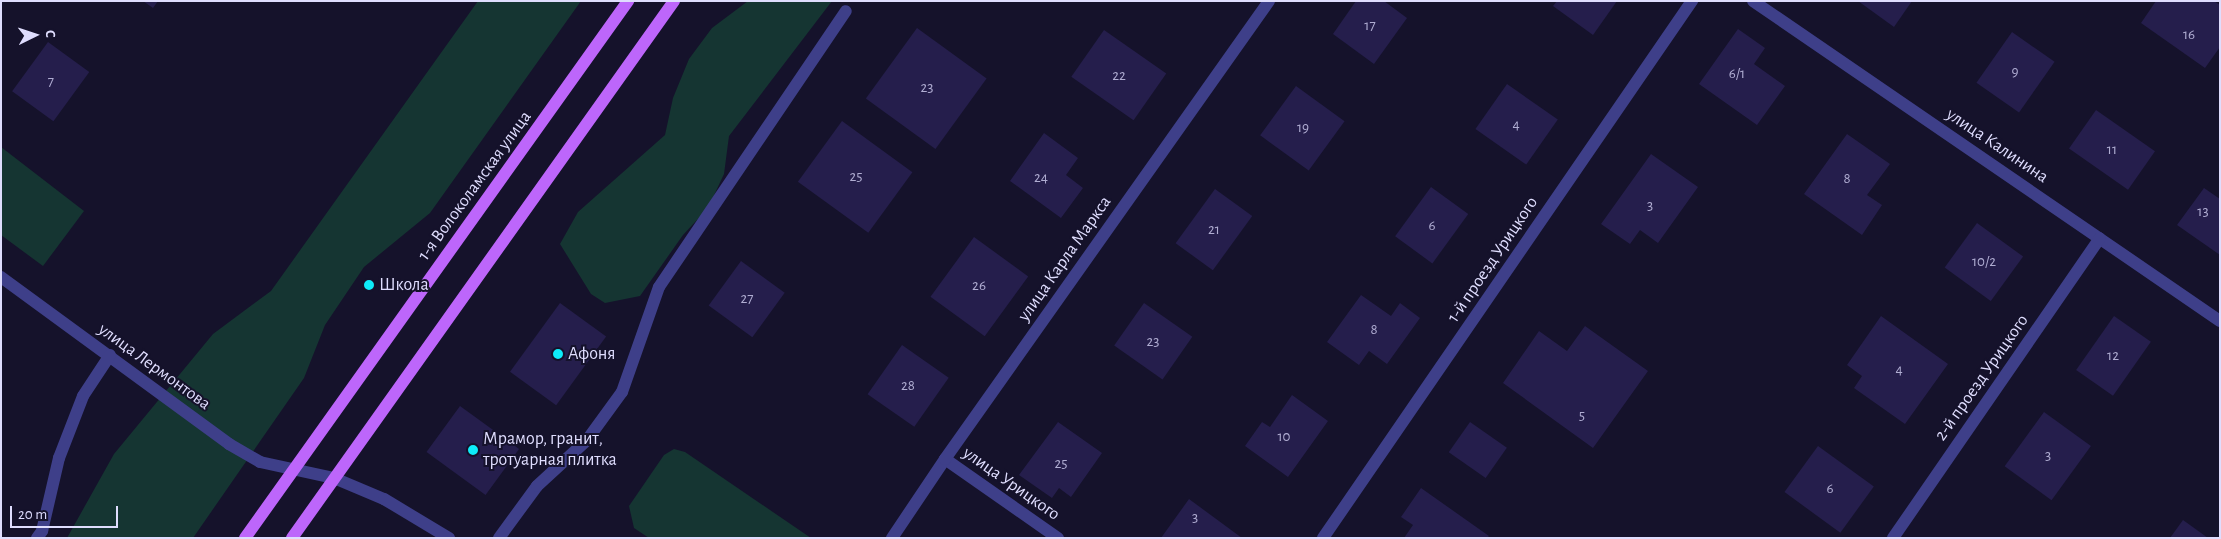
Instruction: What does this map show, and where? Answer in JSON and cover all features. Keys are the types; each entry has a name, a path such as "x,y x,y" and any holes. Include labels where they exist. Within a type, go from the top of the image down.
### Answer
{"main road":[{"name":"1-я Волоколамская улица","path":"245,538 628,1"},
{"path":"292,538 674,1"}],"street":[{"name":"улица Карла Маркса","path":"892,538 945,459 1269,1"},
{"name":"1-й проезд Урицкого","path":"1323,538 1692,1"},
{"name":"улица Калинина","path":"1753,1 2220,321"},
{"path":"499,538 537,486 587,440 622,392 660,287 846,11"},
{"name":"2-й проезд Урицкого","path":"1893,538 2100,238"},
{"name":"улица Лермонтова","path":"1,277 229,444 260,462 334,478 384,499 449,538"},
{"path":"37,538 42,531 59,458 83,396 110,355"},
{"name":"улица Урицкого","path":"945,459 1058,538"}],"green space":[{"path":"478,1 581,1 430,213 364,267 325,325 304,378 193,538 67,538 114,454 213,334 271,291"},
{"path":"748,1 832,1 729,136 724,174 708,208 683,235 640,296 605,303 591,294 560,244 578,212 665,135 673,98 689,59 712,28"},
{"path":"1,147 84,211 43,266 1,235"},
{"path":"674,449 685,452 811,538 649,538 634,528 629,506 664,455"}],"building":[{"path":"143,1 158,1 153,8"},
{"path":"1356,1 1384,1 1407,18 1374,64 1333,34"},
{"path":"1557,1 1617,1 1593,35 1553,6"},
{"path":"1858,1 1912,1 1894,27"},
{"path":"2156,1 2214,1 2220,5 2220,47 2205,68 2141,23"},
{"path":"917,28 987,79 935,149 866,98"},
{"path":"1738,29 1765,48 1754,64 1785,86 1757,125 1699,84"},
{"path":"1104,30 1166,74 1134,120 1071,77"},
{"path":"2012,32 2055,62 2019,113 1976,83"},
{"path":"48,42 89,72 53,121 12,91"},
{"path":"1507,84 1558,120 1526,165 1475,129"},
{"path":"1296,86 1345,121 1309,171 1260,135"},
{"path":"2096,110 2155,151 2128,190 2069,149"},
{"path":"842,121 912,172 868,233 798,182"},
{"path":"1044,133 1078,158 1066,175 1083,188 1061,218 1010,181"},
{"path":"1847,134 1890,164 1867,195 1882,205 1862,235 1804,194"},
{"path":"1651,154 1698,187 1658,243 1640,230 1630,244 1601,224"},
{"path":"1431,187 1468,214 1432,263 1395,236"},
{"path":"2204,188 2220,199 2220,255 2177,225"},
{"path":"1215,189 1252,216 1213,270 1176,243"},
{"path":"1977,223 2023,257 1991,301 1945,267"},
{"path":"974,237 1028,276 985,336 931,297"},
{"path":"741,261 785,293 752,337 709,305"},
{"path":"1361,295 1391,316 1400,303 1420,318 1387,364 1369,351 1359,365 1327,342"},
{"name":"Афоня","path":"560,303 606,337 556,405 510,372"},
{"path":"1144,303 1192,337 1163,379 1114,346"},
{"path":"1881,316 1948,364 1905,424 1854,388 1862,376 1847,365"},
{"path":"2114,316 2151,342 2113,396 2076,370"},
{"path":"1585,326 1648,371 1593,448 1503,383 1539,331 1567,351"},
{"path":"902,345 949,378 914,427 868,394"},
{"path":"1292,395 1328,421 1288,477 1245,446 1262,422 1270,427"},
{"name":"Мрамор, гранит, тротуарная плитка","path":"460,406 519,449 486,495 426,452"},
{"path":"2044,412 2091,446 2052,500 2005,466"},
{"path":"1058,422 1102,453 1071,497 1059,488 1052,498 1019,475"},
{"path":"1470,422 1507,448 1486,478 1449,452"},
{"path":"1818,446 1874,487 1840,533 1784,492"},
{"path":"1421,488 1489,536 1487,538 1404,538 1413,525 1401,517"},
{"path":"1189,499 1242,538 1161,538"},
{"path":"2183,520 2208,538 2170,538"}],"place":[{"name":"Школа","path":"369,285"},
{"name":"Афоня","path":"558,354"},
{"name":"Мрамор, гранит, тротуарная плитка","path":"473,450"}]}
